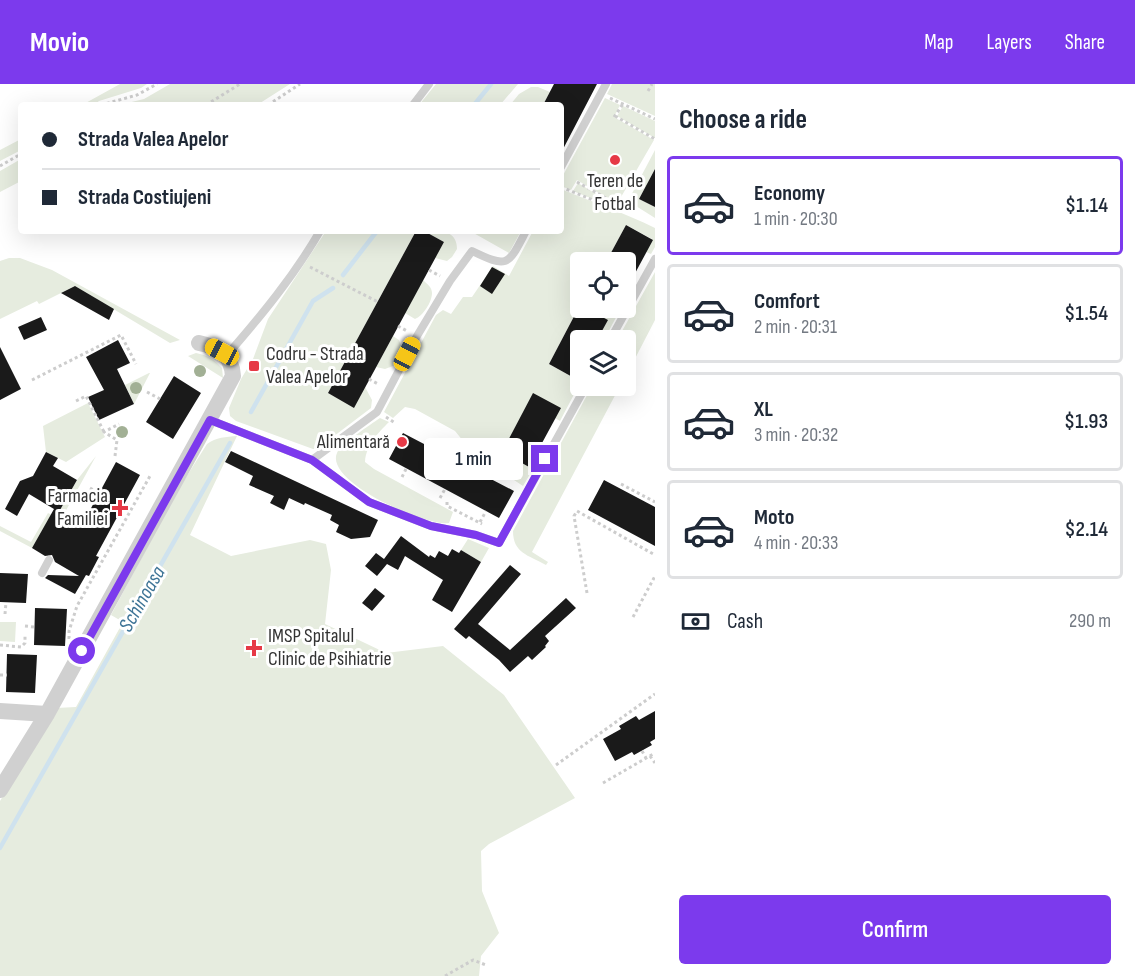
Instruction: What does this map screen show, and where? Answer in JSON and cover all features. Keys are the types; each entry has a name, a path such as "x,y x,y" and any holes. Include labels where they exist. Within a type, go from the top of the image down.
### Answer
{"street":[{"path":"0,790 47,714 233,376 231,362 227,355 211,346 199,344"},
{"path":"0,711 47,714"}],"lane":[{"path":"415,102 429,84"},
{"path":"564,162 606,84"},
{"path":"227,355 255,324 302,262 318,234"},
{"path":"312,460 377,412 417,336 450,281 472,251 501,262 507,261 512,257 524,234"},
{"path":"616,330 655,259"},
{"path":"210,420 312,460 369,502 431,526 476,535 499,543 580,396"},
{"path":"42,573 49,560"}],"path":[{"path":"112,102 137,95 157,84"},
{"path":"211,102 240,84"},
{"path":"273,102 300,84"},
{"path":"648,92 652,84"},
{"path":"601,94 655,119"},
{"path":"623,104 615,117 655,139"},
{"path":"0,165 18,156"},
{"path":"564,188 615,209 623,208 577,181 571,191"},
{"path":"302,262 378,302"},
{"path":"32,380 121,335 136,364"},
{"path":"147,392 160,399"},
{"path":"76,401 86,396 104,432 117,440 115,456"},
{"path":"104,432 119,424"},
{"path":"402,477 406,469"},
{"path":"82,651 70,646 69,640 69,631 77,606 150,476"},
{"path":"621,484 655,502"},
{"path":"90,488 99,493"},
{"path":"440,498 445,489"},
{"path":"447,502 447,506 455,510"},
{"path":"480,523 486,511"},
{"path":"587,592 574,516 577,512 655,555"},
{"path":"633,617 655,576"},
{"path":"5,614 6,603"},
{"path":"25,626 34,627"},
{"path":"0,645 21,647 25,643 25,635"},
{"path":"0,675 7,675"},
{"path":"556,765 655,694"},
{"path":"642,751 646,758"},
{"path":"603,783 655,753"},
{"path":"650,756 655,763"},
{"path":"445,976 473,960 486,965"}],"shaded area":[{"path":"120,84 147,84 98,102 87,102"},
{"path":"170,84 290,84 262,102 132,102 144,99"},
{"path":"436,84 518,84 503,102 421,102"},
{"path":"612,84 655,84 655,116 607,94"},
{"path":"531,87 550,92 545,102 512,102 519,94"},
{"name":"Teren de Fotbal","path":"605,98 620,105 614,117 654,140 617,204 577,180 571,190 564,187 564,173"},
{"path":"623,106 655,121 655,138 617,116"},
{"path":"18,141 18,152 0,161 0,150"},
{"path":"655,150 655,169 639,199 655,207 655,218 628,201"},
{"path":"18,161 18,183 0,192 0,171"},
{"path":"578,183 616,206 615,208 573,191"},
{"path":"564,190 655,228 655,247 651,254 646,252 652,239 626,225 611,252 570,252 570,318 573,318 549,364 570,376 570,396 573,396 560,421 533,394 502,452 529,467 535,457 539,459 523,486 472,452 455,431 415,409 405,407 393,418 384,412 436,315 443,310 451,314 463,297 472,297 493,266 509,276 531,234 564,234"},
{"path":"324,234 414,234 328,393 354,407 365,387 372,400 371,408 317,449 236,421 230,416 229,408 241,379 253,359 268,319"},
{"path":"429,234 449,234 454,238 457,249 447,261 435,258 444,242"},
{"path":"475,234 519,234 509,253"},
{"path":"20,258 52,270 180,340 170,343 75,286 39,304 37,301 0,319 0,261"},
{"path":"655,272 655,320 636,357 636,330 623,330 629,318 636,318 636,306"},
{"path":"423,280 431,289 432,297 424,312 415,319 405,313"},
{"path":"603,318 616,318 609,330 602,330 607,320"},
{"path":"393,336 399,340 402,348 393,366 385,369 376,367"},
{"path":"196,353 214,360 222,368 223,378 188,356"},
{"path":"150,373 134,404 125,385"},
{"path":"587,396 615,396 532,552 548,562 546,565 519,549 513,531"},
{"path":"88,403 105,437 66,462 46,452 43,426"},
{"path":"380,418 389,422 370,445 365,462 453,512 449,523 420,518 380,500 346,477 337,464 339,449"},
{"name":"IMSP Spitalul Clinic de Psihiatrie","path":"237,436 190,535 231,556 310,540 326,544 331,570 325,624 386,653 443,646 504,695 575,798 489,844 481,851 482,891 499,933 481,956 479,976 0,976 0,801 56,708 76,707 123,622 111,615 178,490 207,444 225,437"},
{"path":"96,456 58,525 48,520 32,548 0,531 0,526 31,542 48,513 56,517 77,480"},
{"path":"468,539 489,548 481,562 461,550"},
{"path":"0,622 16,622 15,642 0,641"}],"building":[{"path":"554,84 597,84 564,147 564,102 545,102"},
{"path":"655,169 655,207 639,199"},
{"path":"626,225 653,240 636,271 636,252 611,252"},
{"path":"414,234 429,234 444,242 354,408 328,393"},
{"path":"492,267 505,274 492,294 480,286"},
{"path":"75,286 114,309 109,320 61,293"},
{"path":"41,317 47,330 24,340 18,327"},
{"path":"573,318 608,320 602,330 570,330 570,376 549,364"},
{"path":"118,340 130,363 117,369 134,404 99,420 88,397 104,390 86,357"},
{"path":"0,347 21,389 0,400"},
{"path":"174,376 201,393 173,439 146,422"},
{"path":"533,393 561,408 529,467 502,452"},
{"path":"403,433 514,491 499,518 389,459"},
{"path":"231,451 378,520 370,537 351,539 336,532 339,525 330,520 332,515 305,503 304,505 289,498 284,510 270,503 274,496 249,485 253,476 225,462"},
{"path":"46,452 58,458 53,466 77,480 60,510 83,523 116,462 140,475 96,556 99,557 89,576 86,575 75,594 45,578 48,575 79,576 55,562 52,555 45,556 32,548 54,509 29,494 17,516 5,509 20,481 33,476"},
{"path":"604,480 655,507 655,546 588,510"},
{"path":"401,536 429,557 430,555 435,558 439,551 448,556 452,549 459,553 461,550 481,562 452,612 432,600 443,580 405,556 398,570 387,564 377,576 365,566 376,553 384,559"},
{"path":"510,565 521,574 478,624 510,650 566,598 576,608 545,636 549,641 546,647 532,660 528,656 510,672 469,636 466,639 454,629"},
{"path":"0,573 28,574 26,603 0,602"},
{"path":"375,588 385,596 372,611 362,603"},
{"path":"35,608 67,609 65,646 34,645"},
{"path":"7,654 37,655 35,693 6,692"},
{"path":"655,711 655,739 650,742 652,745 634,755 632,752 615,761 603,739 621,729 619,726 636,716 639,720"}],"waterway":[{"name":"Schinoasa","path":"476,102 491,84"},
{"name":"Schinoasa","path":"343,275 375,234"},
{"name":"Schinoasa","path":"251,412 313,301 333,288"},
{"name":"Schinoasa","path":"0,848 230,443"}],"place":[{"name":"Teren de Fotbal","path":"615,160"},
{"name":"Codru - Strada Valea Apelor","path":"254,366"},
{"name":"Alimentară","path":"402,442"},
{"name":"Farmacia Familiei","path":"120,508"},
{"name":"IMSP Spitalul Clinic de Psihiatrie","path":"254,648"}],"route":[{"path":"82,651 210,420 312,460 369,502 431,526 476,535 499,543 545,459"}]}
